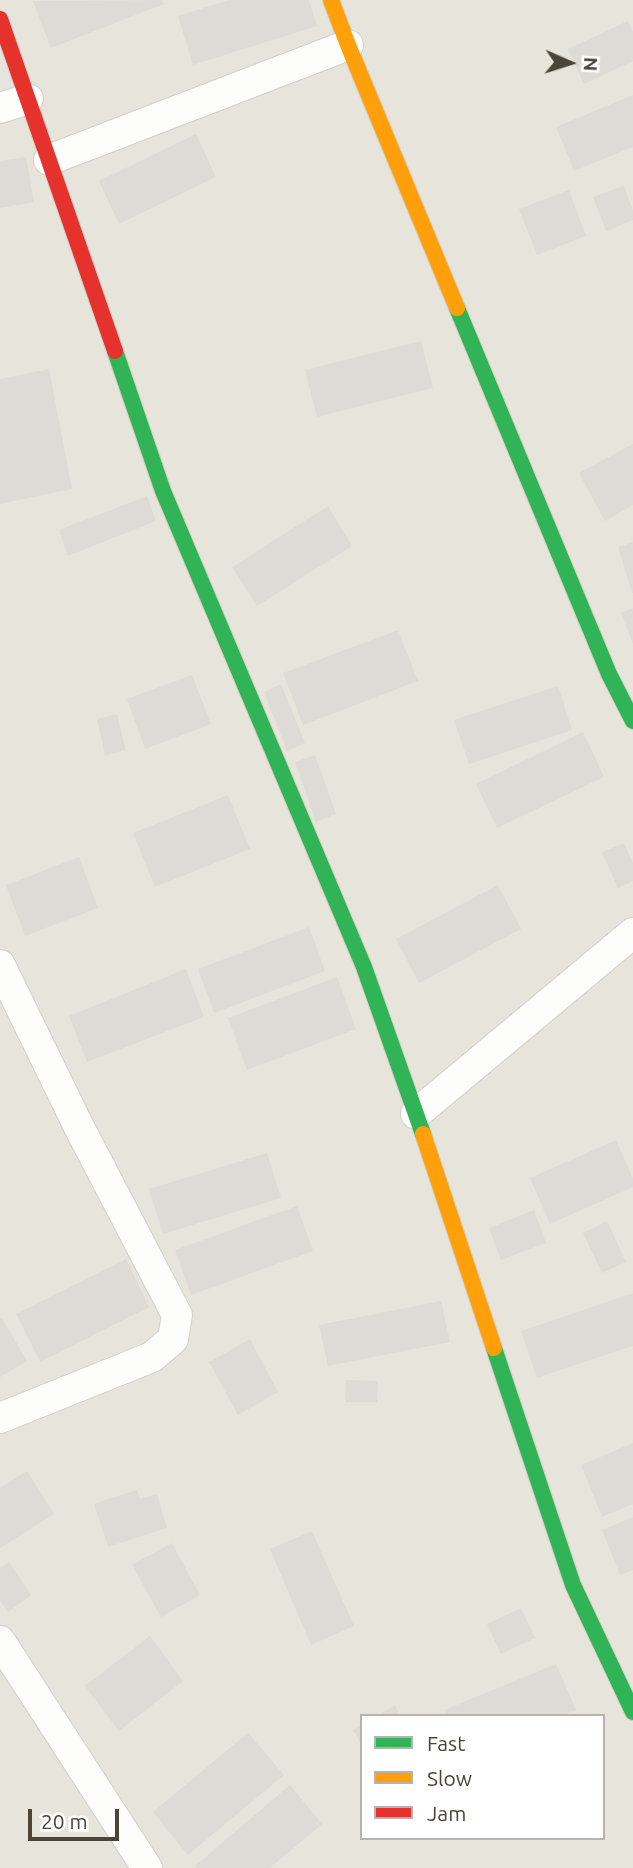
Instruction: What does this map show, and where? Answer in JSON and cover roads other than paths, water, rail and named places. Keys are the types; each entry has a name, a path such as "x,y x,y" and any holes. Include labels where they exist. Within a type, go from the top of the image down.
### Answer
{"street":[{"path":"331,0 603,662 633,721"},
{"path":"0,19 14,103 48,160 163,491 364,967 416,1114 573,1586 633,1712"},
{"path":"48,160 348,45"},
{"path":"416,1114 633,933"},
{"path":"0,965 79,1127 177,1315 173,1339 152,1357 0,1418"},
{"path":"0,1641 147,1868"}]}
